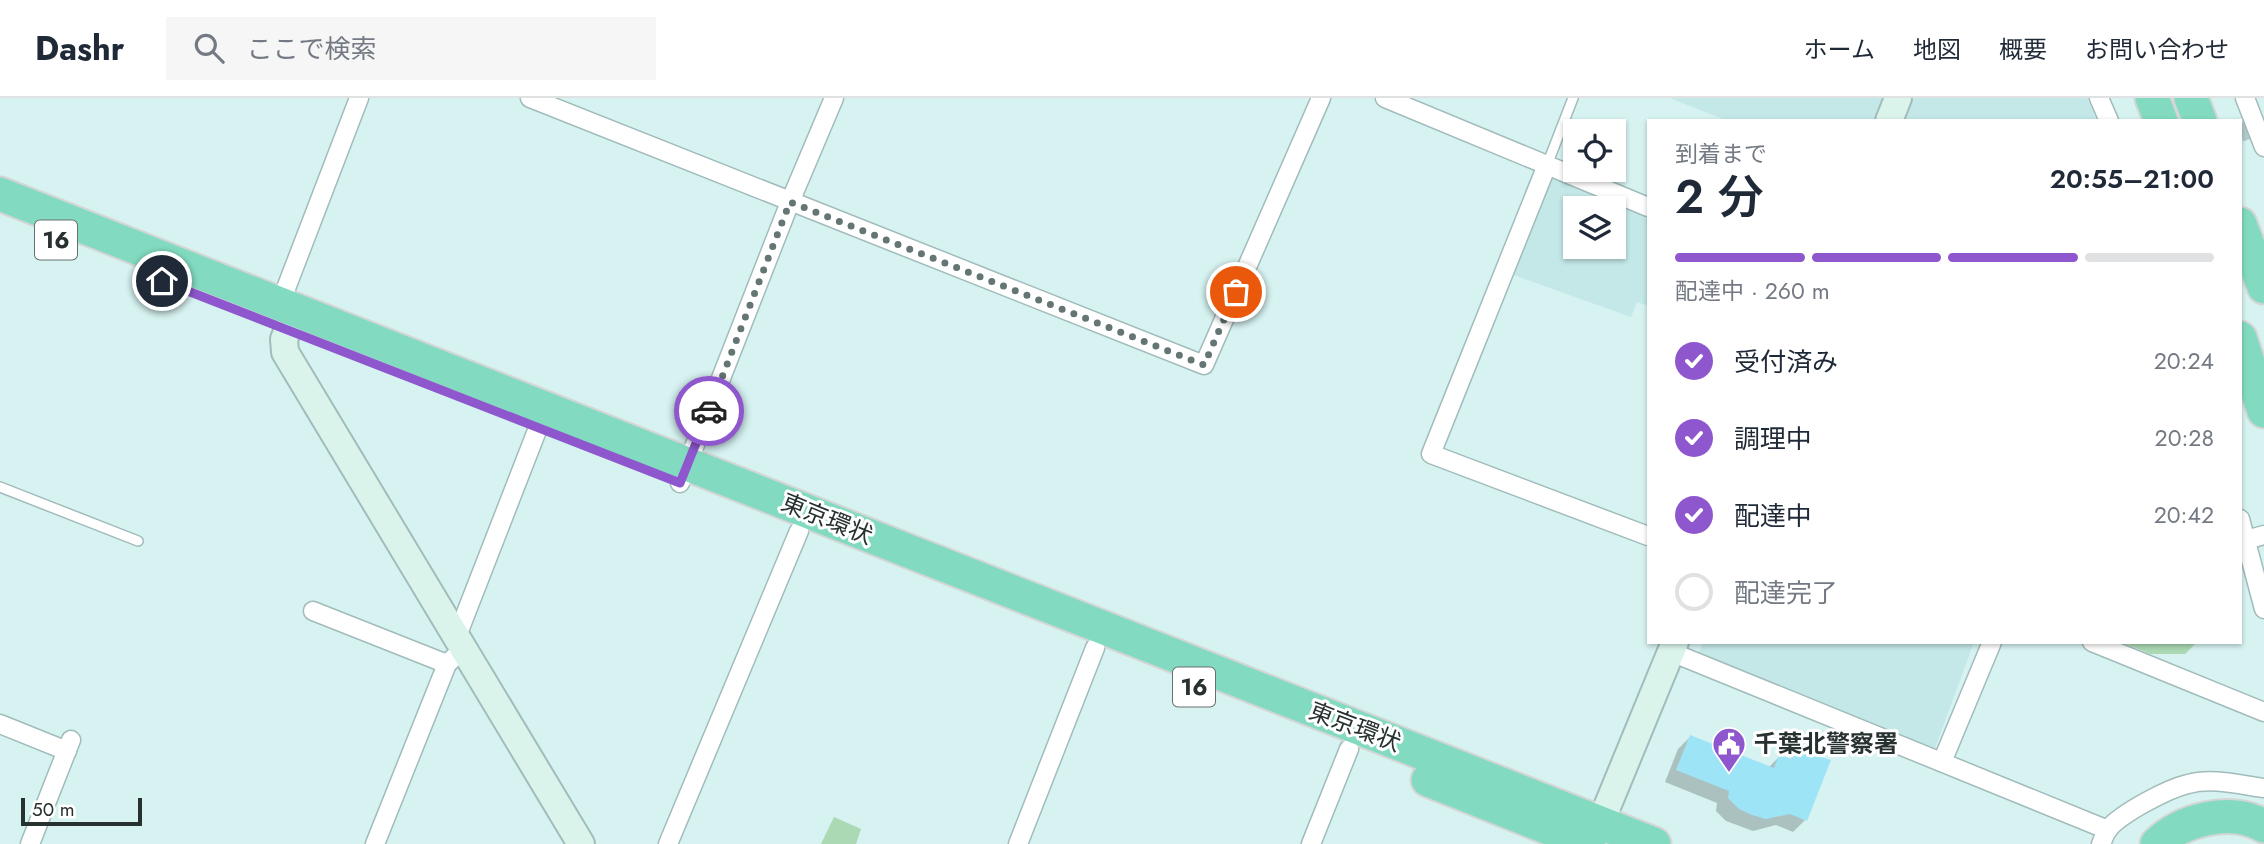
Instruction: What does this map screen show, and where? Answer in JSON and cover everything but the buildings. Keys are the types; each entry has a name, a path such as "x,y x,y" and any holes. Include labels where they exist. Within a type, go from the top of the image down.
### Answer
{"highway":[{"path":"2152,98 2160,119"},
{"path":"2191,98 2199,119"},
{"name":"東京環状","path":"0,194 538,428 684,473 799,531 1349,749 1594,837 1654,844"},
{"name":"東京環状","path":"0,218 284,317 684,473 1594,837"},
{"path":"2242,229 2264,287"},
{"path":"2242,344 2264,411"},
{"path":"2157,844 2177,829 2217,817 2241,818 2264,826"},
{"path":"2189,844 2216,836 2243,839 2258,844"}],"street":[{"path":"359,98 284,317 285,352 456,649 581,844"},
{"path":"530,98 1204,365 1321,98"},
{"path":"684,473 790,202 834,98"},
{"path":"1385,98 1647,207"},
{"path":"1890,119 1898,98"},
{"path":"2099,98 2108,119"},
{"path":"2245,98 2264,147"},
{"path":"1547,165 1431,454 1647,536"},
{"path":"375,844 456,649 538,428"},
{"path":"2242,526 2264,609"},
{"path":"668,844 799,531"},
{"path":"2246,540 2264,535"},
{"path":"313,611 456,649"},
{"path":"1942,762 1991,644"},
{"path":"2097,644 2264,712"},
{"path":"1594,837 1673,647 1942,762 2104,837 2134,810 2189,783 2215,782 2264,788"},
{"path":"1018,844 1095,648"},
{"path":"0,724 69,746 30,844"},
{"path":"1311,844 1349,749"}],"lane":[{"path":"1547,165 1573,98"},
{"path":"0,487 138,541"}],"shaded area":[{"path":"1670,98 1887,98 1879,119 1723,119"},
{"path":"1906,98 2087,98 2096,119 1898,119"},
{"path":"1550,174 1563,179 1563,182 1603,196 1563,196 1563,259 1626,259 1626,206 1647,215 1647,306 1637,302 1631,317 1511,274"},
{"path":"1702,644 1973,644 1934,751 1698,655"}],"green space":[{"path":"2126,644 2195,644 2185,654 2150,654"},
{"path":"834,817 861,829 856,844 821,844"}],"tunnel":[{"path":"2242,132 2256,127"}],"way so far":[{"path":"709,411 790,202 1204,365 1236,292"}],"place":[{"name":"千葉北警察署","path":"1729,774"}],"route":[{"path":"162,281 680,483 709,411"}]}
